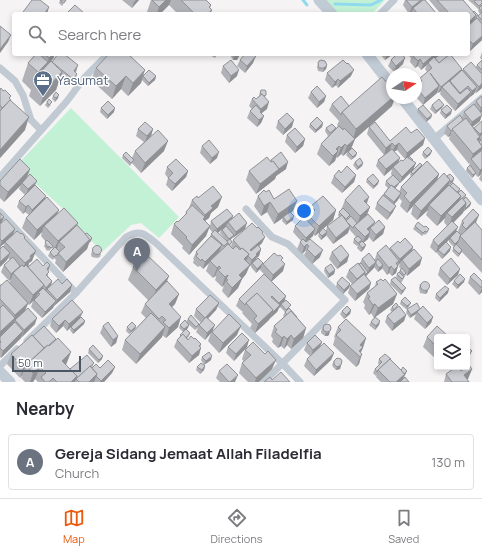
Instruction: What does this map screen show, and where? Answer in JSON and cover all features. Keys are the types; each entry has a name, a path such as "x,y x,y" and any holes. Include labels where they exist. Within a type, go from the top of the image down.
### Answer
{"main road":[{"path":"319,0 330,12"},
{"path":"368,56 386,79"},
{"path":"407,104 482,200"},
{"path":"0,372 10,382"}],"street":[{"path":"382,12 394,0"},
{"path":"0,177 67,101 85,77 106,56"},
{"path":"0,68 15,81 23,95 30,120 41,130"},
{"path":"434,138 482,98"},
{"path":"246,209 272,237 288,244 345,300 264,382"},
{"path":"0,212 76,293"},
{"path":"0,366 39,324 76,293 126,237 134,232 141,232 157,244 300,382"}],"green space":[{"path":"326,0 385,0 374,12 335,12"},
{"path":"71,108 179,217 159,238 141,223 131,225 102,252 61,207 16,166"}],"building":[{"path":"32,0 40,0 49,7 45,12 23,12"},
{"path":"152,0 166,0 159,7"},
{"path":"181,0 206,0 211,5 209,7 212,10 210,12 193,12"},
{"path":"406,0 421,0 412,7"},
{"path":"425,0 435,12 416,12 413,8"},
{"path":"437,0 463,0 476,15 470,21 470,12 448,12"},
{"path":"474,1 482,1 479,6"},
{"path":"75,5 83,12 68,12"},
{"path":"482,5 482,12 479,8"},
{"path":"482,12 482,20 478,16"},
{"path":"477,18 482,24 482,36 473,44 470,41 470,24"},
{"path":"0,26 11,35 0,49"},
{"path":"34,56 41,56 48,62 38,72 28,63"},
{"path":"56,56 67,56 78,65 74,71 77,74 73,79 52,62"},
{"path":"107,56 130,56 145,70 133,83 126,76 116,86 96,68"},
{"path":"243,56 256,56 247,66 240,60"},
{"path":"395,56 404,56 405,58 396,66 391,60"},
{"path":"413,56 433,56 423,64 420,59 418,61"},
{"path":"438,56 447,57 439,63 435,58"},
{"path":"448,56 452,56 462,69 441,87 430,73 439,86 425,98 422,94 422,76 432,68 428,63 434,57 439,63"},
{"path":"231,60 239,70 231,76 223,66"},
{"path":"321,60 325,61 327,65 324,68 319,68 318,63"},
{"path":"343,60 354,70 340,81 338,79 335,82 327,73"},
{"path":"482,60 482,70 477,65"},
{"path":"51,61 62,72 46,89 35,78"},
{"path":"471,62 482,74 482,83 479,87 463,69"},
{"path":"149,70 156,76 149,83 143,76"},
{"path":"462,70 477,87 472,91 468,86 460,93 450,81"},
{"path":"382,77 386,82 386,103 356,129 342,112"},
{"path":"449,81 460,94 467,88 471,92 458,104 442,87"},
{"path":"317,86 326,96 319,102 311,92"},
{"path":"1,88 11,96 9,98 11,100 2,108 0,105"},
{"path":"261,90 266,91 266,95 264,96 260,94"},
{"path":"56,92 59,95 56,98 53,96"},
{"path":"262,94 269,102 261,109 252,99 254,97 256,99"},
{"path":"341,96 349,106 342,112 341,115 332,104"},
{"path":"482,96 482,107 481,108 476,101"},
{"path":"49,99 52,102 49,105 47,102"},
{"path":"439,99 444,105 436,111 432,105"},
{"path":"10,100 29,117 0,150 0,111"},
{"path":"108,101 115,108 108,115 101,108"},
{"path":"474,104 482,115 472,122 464,112"},
{"path":"256,105 264,116 259,120 250,111"},
{"path":"423,105 432,115 427,119 418,109"},
{"path":"447,105 452,110 446,115 441,110"},
{"path":"287,113 294,120 285,129 278,121"},
{"path":"460,115 463,120 451,131 447,126"},
{"path":"317,117 323,123 316,130 310,124"},
{"path":"466,118 480,137 477,139 482,146 473,154 452,129"},
{"path":"482,121 482,132 480,134 474,128"},
{"path":"145,122 153,129 147,136 138,129"},
{"path":"375,122 390,141 406,127 411,133 417,129 425,138 407,153 399,143 395,146 392,143 386,148 369,127"},
{"path":"332,124 336,128 330,133 326,128"},
{"path":"339,126 343,130 344,128 355,139 347,146 345,144 341,148 339,146 336,149 338,151 333,156 321,144"},
{"path":"295,128 305,139 297,147 287,135"},
{"path":"158,130 168,141 145,163 135,151"},
{"path":"482,134 482,146 479,142"},
{"path":"209,140 219,152 212,158 202,146"},
{"path":"428,147 432,151 427,156 423,152"},
{"path":"352,148 357,153 353,157 348,152"},
{"path":"392,149 400,158 386,169 378,160"},
{"path":"482,150 482,169 480,170 471,159"},
{"path":"126,152 134,160 131,163 123,155"},
{"path":"281,152 288,162 279,169 271,160"},
{"path":"267,157 271,162 273,161 279,169 260,184 249,171"},
{"path":"407,157 416,163 402,177 393,167"},
{"path":"360,158 363,163 358,167 355,162"},
{"path":"20,159 30,169 8,192 0,185 0,181"},
{"path":"176,159 188,171 175,184 168,178 173,173 167,167"},
{"path":"427,161 439,174 410,203 404,196 407,193 401,187"},
{"path":"420,163 422,165 413,174 411,172"},
{"path":"470,165 476,173 473,175 467,168"},
{"path":"347,166 356,175 345,187 334,176 339,170 341,173"},
{"path":"444,173 450,180 421,211 414,204"},
{"path":"30,174 37,181 28,189 22,183"},
{"path":"373,174 379,181 374,186 367,179"},
{"path":"450,174 454,178 451,182 447,176"},
{"path":"393,175 400,182 394,187 386,181"},
{"path":"453,183 460,189 457,192 450,186"},
{"path":"35,185 46,196 32,210 28,205 26,207 19,201"},
{"path":"359,185 369,197 364,201 370,207 360,216 345,200"},
{"path":"391,185 401,193 394,202 384,194"},
{"path":"449,185 461,196 441,216 429,205"},
{"path":"213,186 222,197 211,206 213,208 205,215 192,200 197,196 198,198"},
{"path":"289,189 297,201 278,214 270,202 264,206 258,196 264,190 266,192 269,190 274,199"},
{"path":"461,190 466,195 459,201 461,196 458,193"},
{"path":"383,195 396,206 390,213 377,203"},
{"path":"323,196 336,210 319,226 309,216 315,210 311,206"},
{"path":"47,197 59,210 37,230 26,218"},
{"path":"466,197 471,203 465,209 466,203 463,200"},
{"path":"462,198 466,203 452,217 447,213"},
{"path":"192,205 205,217 203,219 210,226 192,245 186,238 187,237 174,224 187,213 186,212"},
{"path":"64,208 78,223 58,241 44,226"},
{"path":"343,208 350,215 346,219 339,212"},
{"path":"227,209 233,216 217,229 211,221"},
{"path":"473,209 479,215 466,229 462,225 464,223 462,221"},
{"path":"290,212 294,216 287,222 283,217"},
{"path":"0,213 4,217 0,220"},
{"path":"239,213 247,223 236,232 228,222"},
{"path":"368,214 375,222 367,229 370,232 365,237 354,226"},
{"path":"342,215 350,226 336,238 327,226"},
{"path":"351,216 357,223 353,228 346,221"},
{"path":"304,217 315,229 306,238 295,226"},
{"path":"6,219 15,229 2,241 0,239 0,224"},
{"path":"379,220 385,227 376,235 370,228"},
{"path":"452,221 458,227 438,246 433,240"},
{"path":"418,222 429,229 427,232 425,231 423,233 415,226"},
{"path":"475,222 482,230 482,260 460,236"},
{"path":"252,223 263,232 262,233 265,237 250,250 251,251 258,245 261,249 252,260 248,256 249,254 242,248 241,249 233,240"},
{"path":"77,225 90,239 66,262 58,253 65,247 59,242"},
{"path":"226,226 234,235 229,239 222,230"},
{"path":"323,228 327,232 322,236 319,233"},
{"path":"215,230 228,242 224,246 211,234"},
{"path":"17,231 21,234 22,233 25,237 24,238 36,251 25,263 5,242"},
{"path":"457,231 461,235 455,244 450,238"},
{"path":"87,233 92,238 90,240 85,234"},
{"path":"211,236 222,245 205,262 202,259 201,261 196,256 198,254 196,252"},
{"path":"358,236 362,240 358,243 354,239"},
{"path":"405,238 413,247 400,259 390,248 398,241 400,243"},
{"path":"230,239 232,242 229,245 227,241"},
{"path":"303,239 306,242 310,239 323,250 315,257 307,249 309,246 307,244 304,247 300,242"},
{"path":"47,240 53,246 51,248 49,246 48,248 45,242"},
{"path":"362,241 366,245 362,248 359,244"},
{"path":"446,242 451,247 444,255 438,250"},
{"path":"228,244 233,249 236,246 240,250 242,248 249,254 244,259 250,265 239,275 242,278 232,288 226,281 228,280 226,278 228,275 225,277 218,270 221,268 219,266 217,268 210,261"},
{"path":"456,244 462,250 459,254 453,248"},
{"path":"97,245 102,250 97,255 92,250"},
{"path":"341,245 349,255 340,263 332,252"},
{"path":"386,245 399,261 396,263 398,266 394,270 391,266 389,268 377,253"},
{"path":"3,246 10,253 0,262 0,249"},
{"path":"55,247 60,252 54,257 50,252"},
{"path":"414,249 422,258 409,269 402,260"},
{"path":"274,253 283,258 281,260 285,264 273,275 263,264"},
{"path":"369,253 376,262 369,268 362,259"},
{"path":"146,254 169,276 156,290 133,267"},
{"path":"13,257 20,266 11,274 4,265"},
{"path":"258,258 263,263 257,269 252,263"},
{"path":"451,258 460,269 450,279 440,268"},
{"path":"37,259 43,266 47,262 50,265 47,269 49,272 46,275 52,281 46,288 28,267"},
{"path":"378,259 383,265 379,268 376,264"},
{"path":"358,263 365,272 357,279 349,270"},
{"path":"361,263 368,272 365,275 365,272 359,264"},
{"path":"331,264 335,270 329,274 325,268"},
{"path":"22,265 24,267 26,265 44,285 33,295 13,273"},
{"path":"402,268 406,273 404,275 400,270"},
{"path":"399,272 404,277 402,279 397,274"},
{"path":"474,273 482,281 482,288 470,277"},
{"path":"264,274 286,296 279,303 272,296 271,297 280,305 272,313 273,310 257,293 245,305 239,299"},
{"path":"364,274 371,283 357,294 350,286"},
{"path":"460,274 465,279 458,285 454,281"},
{"path":"342,277 350,284 344,290 337,283"},
{"path":"395,277 406,288 402,291 391,280"},
{"path":"58,279 62,284 67,279 72,285 57,300 47,289"},
{"path":"381,279 383,281 385,279 397,294 378,308 375,304 373,305 368,298 370,297 367,293 378,284 376,282"},
{"path":"7,280 28,303 15,315 0,299 0,286"},
{"path":"167,281 179,294 169,304 181,317 169,328 163,322 166,320 162,316 159,319 145,304"},
{"path":"425,281 430,286 425,291 420,286"},
{"path":"445,286 449,289 440,298 436,294"},
{"path":"43,288 56,301 45,312 34,300"},
{"path":"257,293 273,310 258,324 254,319 257,316 246,303"},
{"path":"210,295 219,303 205,318 196,309"},
{"path":"405,297 411,303 407,306 401,301"},
{"path":"72,300 83,312 69,324 65,320 59,326 52,319"},
{"path":"286,300 291,305 286,310 281,304"},
{"path":"396,303 398,305 394,310 392,307"},
{"path":"417,303 420,309 411,315 407,309"},
{"path":"3,305 15,318 0,332 0,308"},
{"path":"347,306 351,310 346,315 342,311"},
{"path":"399,306 406,315 394,324 387,316"},
{"path":"423,306 433,317 427,323 417,312"},
{"path":"28,308 37,318 24,330 15,320"},
{"path":"289,308 297,317 291,311 287,315 285,312"},
{"path":"291,311 306,328 294,339 291,335 287,339 284,336 282,338 275,332 277,330 274,326"},
{"path":"151,313 165,327 140,354 125,340"},
{"path":"229,314 241,326 223,343 212,332"},
{"path":"191,315 199,324 196,327 188,319"},
{"path":"81,317 85,321 74,330 71,327"},
{"path":"206,317 215,325 207,333 199,325"},
{"path":"375,317 380,321 376,326 371,322"},
{"path":"346,319 366,338 360,345 363,347 359,351 362,354 360,357 336,335 341,330 338,327"},
{"path":"185,320 189,325 184,329 180,325"},
{"path":"15,322 23,331 3,351 0,348 0,337"},
{"path":"108,322 118,336 113,340 103,326"},
{"path":"132,322 136,326 131,331 127,327"},
{"path":"325,324 329,324 331,328 329,332 325,332 323,330 323,326"},
{"path":"44,326 56,339 44,348 33,336"},
{"path":"437,326 446,334 434,334 434,344 427,337"},
{"path":"186,329 190,333 186,338 183,334 181,336 180,335"},
{"path":"242,333 249,340 236,354 228,347"},
{"path":"183,334 188,340 191,336 201,344 199,346 201,348 192,356 177,340"},
{"path":"32,335 44,348 23,368 11,354"},
{"path":"315,335 322,342 313,350 307,343"},
{"path":"58,338 71,352 62,361 77,376 71,382 57,382 53,378 49,382 45,382 41,377 46,373 40,367 33,373 26,365"},
{"path":"253,342 265,354 268,351 276,360 256,378 242,363 251,355 245,350"},
{"path":"324,343 334,353 316,370 307,359"},
{"path":"93,345 103,356 99,360 89,349"},
{"path":"209,352 212,356 206,361 202,357"},
{"path":"385,354 391,359 377,372 375,369 382,362 379,359"},
{"path":"87,355 94,363 77,378 77,376 70,369"},
{"path":"337,358 341,359 342,361 341,365 337,367 334,364 334,361"},
{"path":"390,359 405,374 396,382 390,382 378,370"},
{"path":"108,360 115,367 101,381 96,376 97,374 92,368 96,364 100,368"},
{"path":"201,363 205,366 202,370 197,367"},
{"path":"227,364 238,375 230,382 219,371"},
{"path":"90,366 97,374 89,382 79,382 76,379"},
{"path":"470,366 472,369 464,375 469,382 452,382 446,374 452,370 470,370"},
{"path":"403,367 407,371 404,374 401,370"},
{"path":"281,372 290,382 264,382 270,377 272,380"},
{"path":"405,377 409,382 400,382"}],"waterway":[{"path":"303,0 307,5"},
{"path":"335,4 371,5 381,0"}],"place":[{"name":"Yasumat","path":"43,97"},
{"name":"Gereja Sidang Jemaat Allah Filadelfia","path":"137,271"}]}
